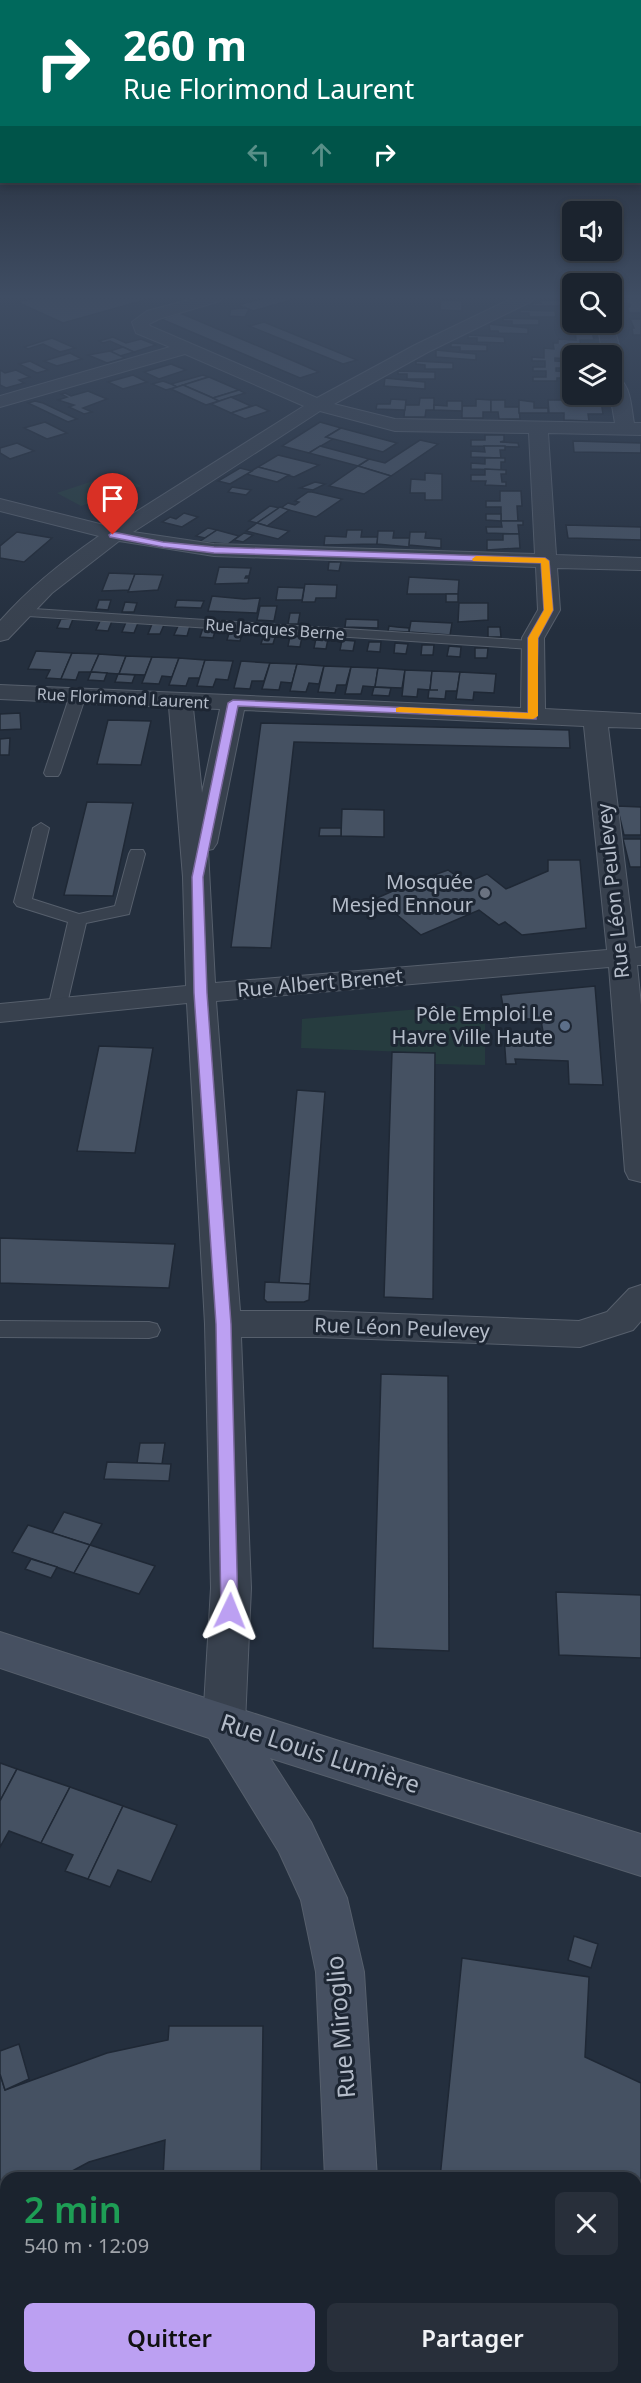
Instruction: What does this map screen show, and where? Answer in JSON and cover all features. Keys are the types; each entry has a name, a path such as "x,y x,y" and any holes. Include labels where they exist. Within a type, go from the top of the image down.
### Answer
{"main road":[{"name":"Rue Louis Lumière","path":"0,1650 224,1724 641,1855"},
{"name":"Rue Miroglio","path":"224,1724 295,1837 324,1898 340,1972 351,2172"}],"street":[{"path":"0,634 18,612 67,568 113,535 310,409"},
{"path":"333,409 395,425 633,429 626,409"},
{"path":"533,716 533,638 549,610 538,429"},
{"path":"0,505 113,535 163,545 214,550 641,564"},
{"name":"Rue Florimond Laurent","path":"0,692 641,721"},
{"path":"180,701 197,877 201,993 223,1324 231,1588 224,1724"},
{"path":"197,877 233,703"},
{"name":"Rue Léon Peulevey","path":"595,719 631,956 641,1171"},
{"name":"Rue Albert Brenet","path":"0,1013 201,993 631,956"},
{"name":"Rue Léon Peulevey","path":"223,1324 318,1324 580,1334 620,1321 641,1298"}],"lane":[{"name":"Rue Jacques Berne","path":"18,612 532,645"},
{"path":"52,773 78,695"},
{"path":"42,828 23,902 78,919 123,910 137,854"},
{"path":"57,1008 78,919"},
{"path":"0,1329 149,1330"}],"green space":[{"path":"117,473 141,486 81,506 57,493"},
{"path":"455,1006 474,1012 485,1023 485,1065 434,1064 434,1053 301,1048 302,1019"}],"building":[{"path":"41,409 56,409 77,419 68,422"},
{"path":"74,409 86,409 92,412 84,414"},
{"path":"223,409 242,409 231,413"},
{"path":"243,409 269,411 245,419 231,413"},
{"path":"405,409 434,409 426,410 425,417 404,417"},
{"path":"462,409 491,409 491,412 483,412 483,418 462,418"},
{"path":"462,409 462,411 434,410"},
{"path":"491,409 519,409 520,419 499,419 498,412 491,412"},
{"path":"519,409 548,409 548,413 519,413"},
{"path":"549,409 602,409 603,414 588,414 589,421 564,420 564,413 549,413"},
{"path":"45,422 67,433 47,439 24,428"},
{"path":"320,422 341,428 326,437 333,439 309,453 282,446"},
{"path":"341,428 397,443 383,452 326,437"},
{"path":"485,435 504,435 504,441 500,442 518,443 519,447 471,446 471,440 485,440"},
{"path":"420,440 438,444 391,476 358,466 369,459 385,463"},
{"path":"573,441 641,443 641,453 574,452"},
{"path":"17,443 34,451 10,459 0,453 0,448"},
{"path":"320,446 369,459 358,466 309,453"},
{"path":"484,446 505,446 505,450 500,450 501,458 471,457 471,451 485,452"},
{"path":"278,455 319,465 294,477 258,467"},
{"path":"485,458 505,458 505,462 501,462 501,470 471,469 471,463 485,464"},
{"path":"358,466 391,476 364,494 329,486"},
{"path":"258,467 289,475 277,482 246,474"},
{"path":"240,468 252,471 230,484 218,481"},
{"path":"485,469 506,470 506,474 501,474 502,482 506,482 506,486 485,485 486,481 471,481 471,475 485,475"},
{"path":"425,473 442,474 442,500 425,500 425,493 410,493 411,479 425,480"},
{"path":"315,482 325,484 313,490 300,488"},
{"path":"232,487 251,490 246,495 228,492"},
{"path":"500,491 521,491 522,506 517,506 518,521 501,521 501,507 486,507 486,501 500,501"},
{"path":"308,492 342,499 316,517 281,508 288,503 295,505 299,502 295,501"},
{"path":"270,506 280,508 257,523 249,521"},
{"path":"280,507 289,510 267,526 257,523"},
{"path":"184,513 198,517 182,527 162,522 170,517 176,519"},
{"path":"486,514 501,514 501,521 486,520"},
{"path":"501,521 523,521 523,525 518,525 519,534 487,533 486,527 502,527"},
{"path":"257,523 289,531 278,539 246,531"},
{"path":"566,525 641,527 641,540 568,538"},
{"path":"208,528 217,530 205,538 196,536"},
{"path":"217,530 239,536 228,544 199,542"},
{"path":"347,530 362,530 361,537 378,537 377,544 324,545 325,536 346,537"},
{"path":"378,531 394,531 393,538 410,538 409,547 377,544"},
{"path":"17,532 52,538 24,562 0,558 0,546"},
{"path":"410,532 426,532 425,538 441,539 441,548 409,545"},
{"path":"244,533 253,535 243,542 234,540"},
{"path":"503,534 519,534 520,548 487,550 487,540 503,540"},
{"path":"329,562 341,562 339,571 328,570"},
{"path":"219,567 251,568 249,576 245,578 249,578 248,583 215,584"},
{"path":"109,573 135,574 130,590 102,591"},
{"path":"135,574 163,575 158,590 128,592"},
{"path":"409,577 459,580 458,594 407,594"},
{"path":"305,584 337,585 336,598 316,598 315,602 302,602"},
{"path":"278,587 304,588 302,600 276,600"},
{"path":"446,594 458,594 458,602 446,602"},
{"path":"212,596 260,598 257,613 208,611"},
{"path":"99,600 111,600 108,610 96,609"},
{"path":"177,600 204,601 201,608 175,607"},
{"path":"125,602 137,603 134,612 122,612"},
{"path":"459,603 488,603 488,620 458,622"},
{"path":"260,606 277,606 274,621 257,620"},
{"path":"290,613 300,613 298,624 288,624"},
{"path":"61,619 73,619 69,629 57,628"},
{"path":"346,619 378,620 378,628 345,627"},
{"path":"100,621 112,621 108,631 96,630"},
{"path":"411,621 452,623 450,635 409,632"},
{"path":"126,622 138,623 134,633 122,632"},
{"path":"152,624 164,625 160,634 148,634"},
{"path":"178,626 190,626 187,636 174,635"},
{"path":"389,626 409,628 409,632 388,631"},
{"path":"488,627 500,627 501,637 488,637"},
{"path":"203,628 216,628 213,638 200,637"},
{"path":"230,630 243,631 240,641 227,640"},
{"path":"264,634 276,634 273,644 261,644"},
{"path":"290,636 302,637 300,647 288,646"},
{"path":"316,638 328,639 326,649 314,648"},
{"path":"342,640 355,641 353,651 340,650"},
{"path":"369,642 381,642 380,652 367,651"},
{"path":"395,643 408,644 406,654 394,653"},
{"path":"422,645 434,645 433,655 421,655"},
{"path":"449,646 461,647 460,657 447,656"},
{"path":"475,648 488,648 487,658 475,658"},
{"path":"36,651 72,653 61,679 46,678 50,670 28,669"},
{"path":"72,653 99,654 91,672 79,672 76,680 61,679"},
{"path":"99,654 126,656 119,674 91,672"},
{"path":"126,656 152,657 145,675 119,674"},
{"path":"152,657 179,658 172,677 162,676 159,684 142,683"},
{"path":"179,658 205,660 200,678 189,678 186,686 169,685"},
{"path":"205,660 233,661 228,680 216,679 213,687 197,686"},
{"path":"241,661 270,663 264,681 252,681 250,689 234,688"},
{"path":"270,663 297,664 292,683 281,682 279,690 262,689"},
{"path":"297,664 324,666 319,684 309,683 306,692 290,691"},
{"path":"324,666 351,667 346,685 337,685 335,693 318,692"},
{"path":"351,667 378,668 375,687 363,686 361,694 345,694"},
{"path":"378,668 405,670 402,688 375,687"},
{"path":"405,670 432,671 430,690 418,689 417,697 402,696"},
{"path":"432,671 460,672 457,691 446,691 445,699 428,698"},
{"path":"91,672 107,673 104,681 88,680"},
{"path":"460,672 496,674 494,693 474,692 473,700 456,699"},
{"path":"118,674 135,675 132,683 115,682"},
{"path":"374,687 391,688 389,696 372,695"},
{"path":"20,713 21,729 0,730 0,714"},
{"path":"108,720 151,721 141,765 97,764"},
{"path":"261,723 569,730 570,748 294,742 271,948 231,947"},
{"path":"10,738 9,755 0,755 0,739"},
{"path":"87,802 133,803 113,896 64,895"},
{"path":"617,806 641,807 641,835 624,835"},
{"path":"342,809 384,810 384,837 341,836"},
{"path":"320,828 341,828 341,836 319,836"},
{"path":"623,839 641,839 641,867 630,867"},
{"name":"Mosquée Mesjed Ennour","path":"548,860 580,860 586,928 522,935 505,922 499,925 479,910 421,935 377,898 402,887 400,885 406,883 402,880 410,876 415,880 423,879 448,870 466,883 487,874 506,889 548,871"},
{"path":"595,986 603,1085 569,1084 568,1061 515,1059 516,1064 506,1064 504,1036 544,1038 541,1020 505,1017 501,995"},
{"path":"99,1046 153,1048 135,1153 77,1151"},
{"path":"392,1052 435,1053 433,1299 384,1297"},
{"path":"297,1090 325,1092 310,1284 279,1283"},
{"path":"0,1238 175,1244 169,1288 0,1283"},
{"path":"265,1282 310,1284 309,1300 267,1302 264,1299"},
{"path":"381,1374 448,1376 449,1651 373,1648"},
{"path":"140,1443 165,1443 162,1464 137,1463"},
{"path":"107,1462 171,1464 169,1481 104,1479"},
{"path":"64,1512 102,1524 90,1545 52,1533"},
{"path":"28,1525 90,1545 74,1573 12,1552"},
{"path":"90,1545 155,1566 139,1594 74,1573"},
{"path":"31,1559 57,1567 51,1578 25,1569"},
{"path":"556,1592 641,1595 641,1658 559,1655"},
{"path":"0,1763 17,1769 0,1801"},
{"path":"17,1769 70,1787 41,1843 9,1831 0,1847 0,1801"},
{"path":"70,1787 123,1806 88,1879 65,1871 73,1855 41,1843"},
{"path":"123,1806 177,1825 151,1882 118,1870 110,1887 88,1879"},
{"path":"574,1936 598,1944 591,1968 568,1960"},
{"path":"462,1958 589,1977 585,2057 641,2083 641,2172 441,2172"},
{"path":"169,2026 263,2026 261,2172 163,2172 165,2140 89,2162 72,2172 0,2172 0,2074 5,2090 107,2053 168,2040"},
{"path":"19,2044 29,2079 5,2090 0,2074 0,2051"}],"slow traffic":[{"path":"400,710 533,716 533,638 549,610 545,561 476,559"}],"place":[{"name":"Mosquée Mesjed Ennour","path":"485,893"},
{"name":"Pôle Emploi Le Havre Ville Haute","path":"565,1026"}],"route":[{"path":"113,535 163,545 214,550 545,561 549,610 533,638 533,716 233,703 197,877 201,993 223,1324 230,1611"}]}
